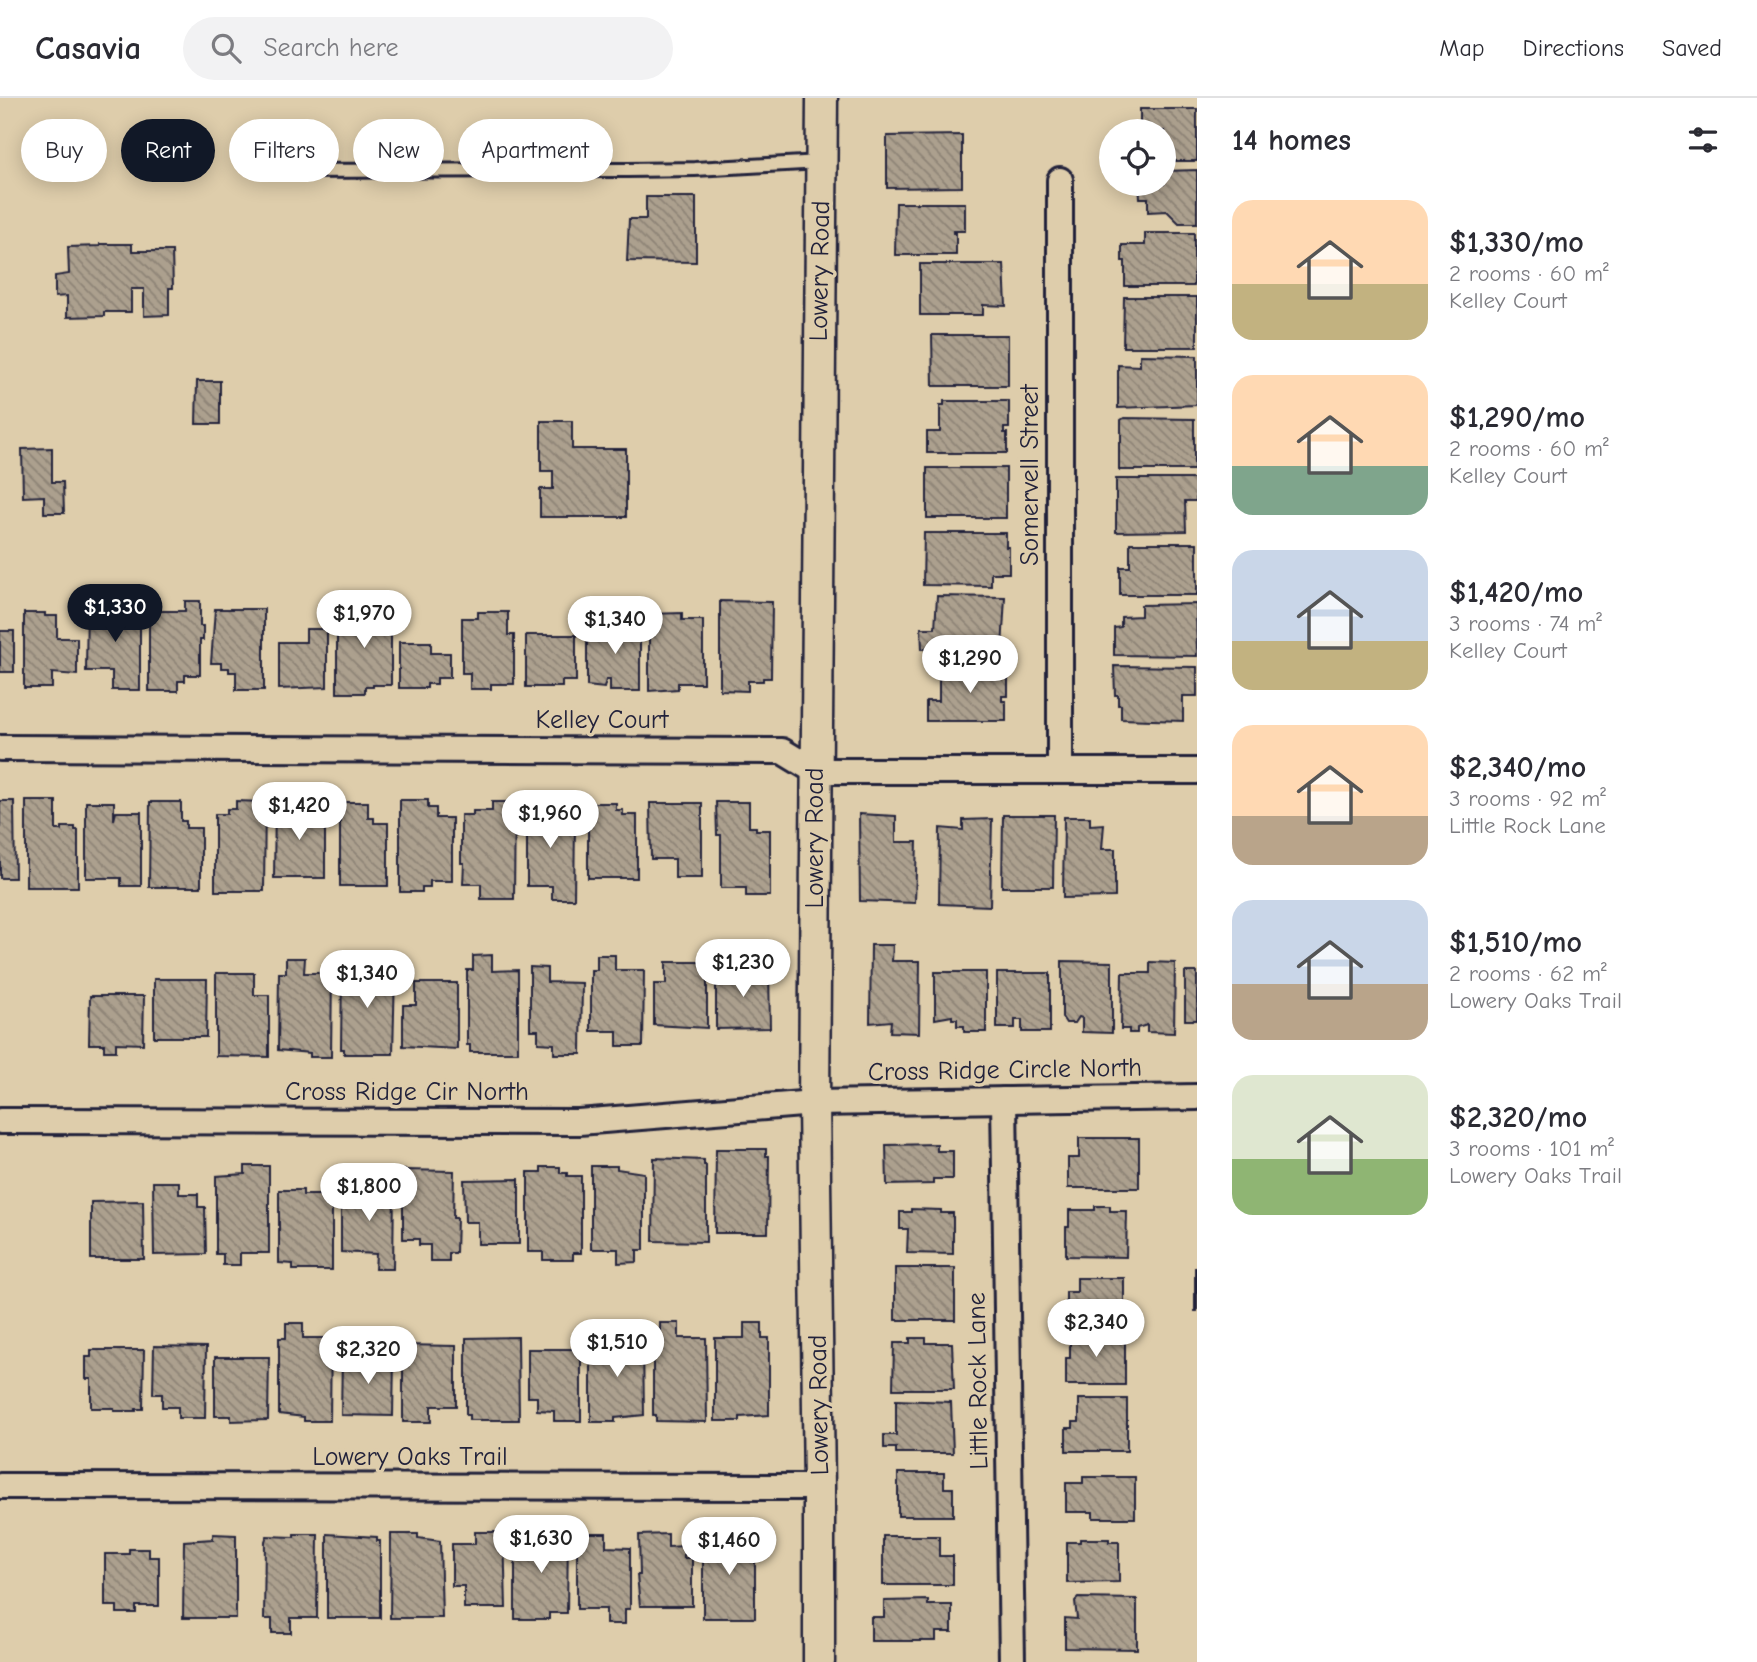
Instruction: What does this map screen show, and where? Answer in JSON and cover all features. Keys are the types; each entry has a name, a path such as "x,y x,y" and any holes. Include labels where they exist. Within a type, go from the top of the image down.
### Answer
{"street":[{"name":"Lowery Road","path":"819,1662 814,1103 821,98"},
{"name":"Somervell Street","path":"1060,180 1060,771"},
{"name":"Kelley Court","path":"0,748 782,751 815,771"},
{"path":"815,771 1197,771"},
{"name":"Cross Ridge Circle North","path":"814,1103 1197,1097"},
{"name":"Little Rock Lane","path":"1004,1100 1012,1662"},
{"name":"Cross Ridge Cir North","path":"0,1121 579,1122 814,1103"},
{"name":"Lowery Oaks Trail","path":"0,1486 819,1487"}],"lane":[{"path":"339,171 655,170 821,162"}],"building":[{"path":"1140,109 1197,109 1197,161 1176,161 1176,119 1140,119"},
{"path":"962,135 962,187 887,188 887,136"},
{"path":"1197,170 1197,223 1179,223 1167,211 1148,212 1148,198 1140,198 1176,196 1176,171"},
{"path":"646,197 696,197 696,262 627,261 629,219 646,219"},
{"path":"896,203 965,203 965,231 953,231 956,233 956,255 895,255"},
{"path":"1145,233 1194,233 1194,286 1125,286 1122,245 1145,245"},
{"path":"132,244 132,251 172,251 173,288 169,288 169,315 144,316 144,289 131,289 131,312 104,312 104,316 67,317 67,296 55,297 55,276 69,274 68,247"},
{"path":"920,264 1004,264 1006,306 983,305 983,315 920,315"},
{"path":"1124,297 1197,297 1197,347 1123,347"},
{"path":"932,335 1008,335 1008,386 933,386"},
{"path":"1140,355 1197,356 1197,405 1118,408 1118,365 1140,366"},
{"path":"197,381 220,381 220,424 196,424"},
{"path":"944,401 1009,401 1009,428 1004,428 1004,433 1007,433 1007,453 927,453 927,432 940,432 940,405 944,405"},
{"path":"1194,419 1194,470 1119,470 1121,420"},
{"path":"541,421 572,421 572,449 626,449 626,517 540,517 540,489 553,489 553,471 541,471"},
{"path":"52,448 52,482 63,482 64,513 44,513 44,496 23,497 22,449"},
{"path":"927,468 1006,468 1006,518 927,518"},
{"path":"1116,479 1196,479 1196,501 1185,501 1186,531 1116,532"},
{"path":"924,533 1006,533 1009,573 991,573 991,586 923,585"},
{"path":"1130,543 1197,543 1197,595 1120,595 1120,567 1130,567"},
{"path":"937,596 1005,597 1002,649 922,649 921,628 935,628"},
{"path":"185,601 200,601 203,640 200,640 200,675 185,675 185,681 178,681 178,691 149,691 149,611 185,611"},
{"path":"720,601 772,602 771,678 748,681 748,691 720,690"},
{"path":"87,604 124,604 124,608 140,608 140,690 112,690 112,671 86,671"},
{"path":"1196,604 1197,656 1114,655 1114,628 1121,627 1121,617 1141,616 1141,605"},
{"path":"363,605 383,605 383,613 391,613 391,685 365,687 365,693 337,693 337,612 363,612"},
{"path":"215,609 264,609 264,690 236,690 236,672 221,668 221,663 211,663"},
{"path":"478,612 508,612 508,635 514,635 514,684 491,684 491,689 470,689 470,673 462,673 462,618 478,618"},
{"path":"24,613 57,616 57,638 77,638 77,675 52,673 52,688 24,688"},
{"path":"682,613 682,620 703,620 703,683 678,683 678,689 649,691 649,614"},
{"path":"595,621 640,621 640,691 610,691 610,680 606,680 604,688 587,686 587,633 595,633"},
{"path":"306,629 327,629 327,687 279,689 279,642 306,642"},
{"path":"0,631 14,631 14,672 0,672"},
{"path":"526,635 576,635 576,681 562,681 562,687 526,687"},
{"path":"399,642 431,642 431,653 450,653 450,678 437,678 437,684 427,684 427,688 399,688"},
{"path":"939,666 1008,669 1008,696 1002,696 1002,701 1006,701 1006,721 926,721 926,701 939,701"},
{"path":"1114,666 1197,667 1197,696 1183,696 1183,721 1121,719 1121,705 1118,705 1118,695 1115,695"},
{"path":"400,800 428,800 428,808 436,808 436,818 452,818 452,881 430,881 430,887 422,887 422,892 400,892"},
{"path":"0,801 14,801 15,878 0,878"},
{"path":"26,801 56,801 56,830 75,827 75,830 78,830 78,887 26,887"},
{"path":"236,801 265,802 264,891 215,891 215,814 227,814 227,809 236,809"},
{"path":"86,802 114,802 114,820 116,812 141,812 141,886 121,886 121,878 86,878"},
{"path":"150,802 181,802 181,821 186,821 186,828 201,828 201,887 149,887"},
{"path":"275,802 304,802 304,806 311,806 311,815 325,815 325,878 274,878"},
{"path":"340,802 368,802 368,818 374,818 374,823 388,823 388,886 340,886"},
{"path":"492,802 515,802 514,899 481,899 481,884 463,884 461,815 473,815 473,811 492,811"},
{"path":"527,802 556,802 555,816 562,816 562,823 575,823 574,899 552,899 552,886 527,886"},
{"path":"716,802 749,802 749,827 770,830 770,896 746,896 746,888 721,888 721,835 717,835"},
{"path":"588,803 616,803 616,810 623,810 623,815 637,815 637,878 588,878"},
{"path":"650,803 702,803 702,878 675,878 675,859 651,859"},
{"path":"859,814 896,816 896,842 917,842 915,903 860,901"},
{"path":"1003,815 1054,815 1053,887 1002,887"},
{"path":"1064,817 1090,817 1090,825 1104,824 1102,849 1115,849 1115,897 1063,898"},
{"path":"992,819 990,906 939,904 940,828 963,830 963,820"},
{"path":"871,945 893,945 892,961 920,961 919,1033 890,1032 891,1021 870,1023"},
{"path":"492,955 492,971 518,970 518,1052 470,1052 470,1045 467,1045 467,970 473,970 473,956"},
{"path":"597,955 615,955 615,970 644,970 643,1046 617,1046 617,1031 591,1031 591,970 597,970"},
{"path":"286,958 305,958 304,973 332,973 331,1057 310,1057 310,1053 278,1050 279,973 286,973"},
{"path":"348,958 368,958 367,973 395,973 393,1054 344,1054 344,1049 341,1049 342,968 348,968"},
{"path":"1062,961 1112,962 1112,1033 1082,1032 1082,1018 1079,1017 1075,1023 1066,1023 1062,1017"},
{"path":"666,962 707,962 707,1028 654,1025 654,984 666,984"},
{"path":"1150,962 1175,963 1174,1033 1147,1032 1147,1025 1137,1028 1137,1033 1121,1029 1122,973 1150,973"},
{"path":"530,967 547,968 547,982 582,983 581,1054 554,1054 554,1044 538,1043 538,1030 530,1030"},
{"path":"716,969 769,969 770,1028 716,1029"},
{"path":"935,972 986,972 986,1032 964,1032 964,1026 957,1026 957,1019 952,1019 952,1016 935,1019"},
{"path":"1185,972 1197,972 1197,1020 1185,1020"},
{"path":"216,973 254,973 254,995 269,995 269,1057 216,1056"},
{"path":"997,973 1050,973 1050,1032 1022,1032 1022,1020 1015,1020 1015,1028 997,1028"},
{"path":"154,979 207,979 206,1037 154,1037"},
{"path":"416,983 457,983 457,1049 403,1046 403,1005 416,1005"},
{"path":"90,996 144,996 143,1044 116,1043 116,1051 104,1051 104,1044 89,1044"},
{"path":"1079,1138 1139,1138 1139,1188 1068,1188 1068,1158 1079,1158"},
{"path":"937,1144 937,1151 953,1151 953,1179 933,1179 933,1184 887,1185 886,1145"},
{"path":"716,1149 766,1149 766,1156 769,1156 768,1233 715,1233"},
{"path":"654,1158 704,1160 706,1242 653,1241"},
{"path":"245,1166 269,1166 269,1253 240,1253 240,1265 223,1265 223,1254 216,1254 216,1176 245,1174"},
{"path":"591,1166 617,1166 617,1169 644,1173 644,1250 637,1250 637,1262 618,1263 618,1249 591,1249"},
{"path":"541,1167 560,1167 560,1173 567,1173 567,1176 581,1176 581,1253 573,1253 573,1260 543,1260 543,1252 528,1252 528,1172 541,1172"},
{"path":"403,1170 454,1171 453,1218 457,1218 456,1253 449,1253 449,1261 430,1261 430,1245 419,1245 419,1239 403,1239"},
{"path":"519,1179 519,1244 478,1244 478,1222 465,1222 464,1180"},
{"path":"153,1182 179,1182 179,1194 198,1194 198,1207 205,1207 206,1254 154,1255"},
{"path":"348,1187 394,1187 393,1269 375,1269 376,1254 341,1252 341,1192 348,1192"},
{"path":"279,1190 303,1190 303,1195 332,1195 332,1270 293,1270 293,1264 279,1263"},
{"path":"143,1201 144,1259 91,1259 91,1202"},
{"path":"1095,1206 1110,1206 1110,1211 1127,1211 1126,1257 1066,1256 1069,1210 1095,1210"},
{"path":"911,1209 953,1213 953,1254 907,1253 908,1229 900,1229 900,1212 911,1212"},
{"path":"895,1268 955,1268 955,1320 895,1320"},
{"path":"1197,1268 1197,1311 1195,1311"},
{"path":"1077,1278 1124,1278 1124,1321 1066,1321 1066,1292 1077,1292"},
{"path":"286,1323 303,1323 303,1338 331,1338 330,1421 304,1421 304,1417 279,1414 279,1338 286,1338"},
{"path":"660,1323 679,1323 679,1338 706,1338 707,1422 656,1421 656,1415 653,1415 653,1338 660,1338"},
{"path":"744,1323 762,1323 762,1338 769,1338 769,1415 740,1417 740,1421 715,1421 715,1338 744,1338"},
{"path":"1070,1333 1125,1333 1125,1385 1066,1385"},
{"path":"518,1337 519,1420 469,1420 469,1415 466,1415 466,1338"},
{"path":"591,1338 643,1338 644,1415 615,1418 615,1422 591,1422"},
{"path":"910,1338 926,1338 926,1343 952,1343 954,1389 893,1389 894,1343 910,1343"},
{"path":"403,1345 456,1346 456,1406 431,1406 431,1422 403,1422"},
{"path":"154,1346 206,1347 205,1418 178,1418 178,1407 162,1407 162,1394 153,1394"},
{"path":"528,1349 581,1349 581,1421 554,1421 554,1411 537,1410 537,1397 528,1397"},
{"path":"91,1350 144,1350 143,1409 114,1411 114,1408 91,1408 91,1379 86,1379 86,1357 91,1357"},
{"path":"215,1357 269,1357 268,1420 231,1421 231,1416 215,1416"},
{"path":"342,1357 394,1358 393,1416 341,1415"},
{"path":"1079,1399 1127,1399 1127,1451 1066,1451 1066,1428 1073,1428 1073,1422 1079,1422"},
{"path":"896,1400 951,1402 953,1453 896,1453 896,1448 884,1448 884,1435 896,1435"},
{"path":"898,1473 944,1473 944,1488 953,1488 953,1516 898,1516"},
{"path":"1083,1477 1135,1477 1135,1518 1093,1518 1093,1512 1066,1512 1066,1483 1083,1483"},
{"path":"475,1532 504,1532 506,1608 464,1608 464,1586 452,1586 452,1544 475,1544"},
{"path":"568,1533 567,1613 549,1613 549,1619 515,1619 515,1535"},
{"path":"577,1533 606,1533 606,1547 630,1548 630,1609 625,1609 625,1624 606,1624 606,1609 577,1609"},
{"path":"213,1534 236,1535 236,1618 183,1618 184,1541 213,1539"},
{"path":"294,1534 318,1534 317,1618 291,1618 291,1633 272,1633 272,1619 264,1619 265,1541 267,1536 294,1537"},
{"path":"327,1534 377,1537 377,1541 380,1541 380,1618 327,1618"},
{"path":"391,1534 418,1534 418,1538 440,1541 442,1618 390,1618"},
{"path":"668,1534 668,1547 684,1546 684,1558 692,1558 692,1606 640,1606 637,1575 640,1575 639,1535"},
{"path":"703,1534 753,1537 755,1618 703,1618"},
{"path":"883,1536 939,1536 939,1556 953,1556 953,1585 883,1585"},
{"path":"1080,1539 1109,1539 1109,1542 1119,1542 1119,1582 1067,1583 1067,1542 1080,1542"},
{"path":"129,1549 149,1549 149,1557 159,1557 159,1606 136,1606 136,1613 117,1613 117,1606 105,1606 105,1554 129,1554"},
{"path":"1078,1598 1137,1599 1137,1649 1065,1648 1065,1618 1077,1619 1075,1601"},
{"path":"928,1600 928,1605 952,1605 952,1632 936,1632 936,1641 871,1641 871,1617 884,1617 884,1601"}]}
